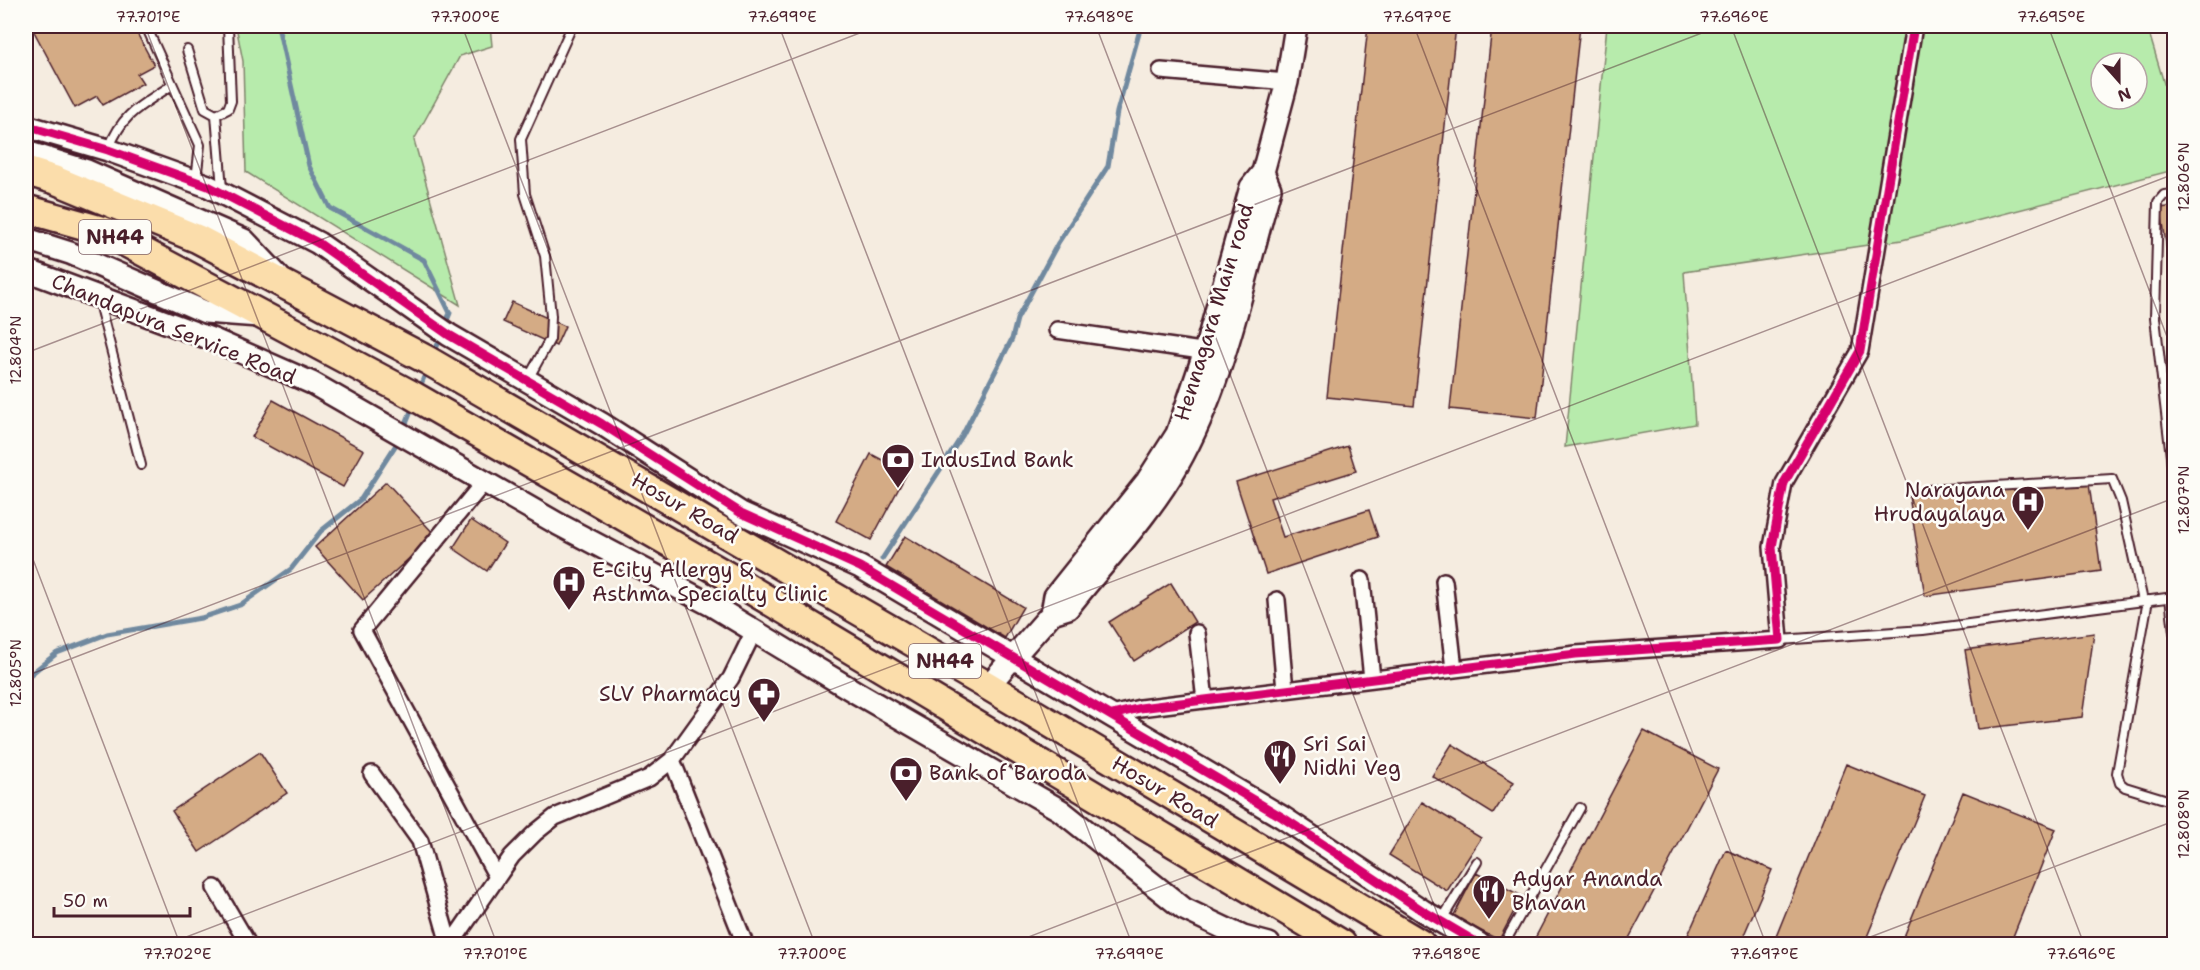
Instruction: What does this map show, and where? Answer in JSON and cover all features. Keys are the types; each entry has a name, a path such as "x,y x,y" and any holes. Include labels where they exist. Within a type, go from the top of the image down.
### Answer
{"highway":[{"name":"NH44","path":"26,171 55,180 198,239 284,282"},
{"name":"NH44","path":"26,209 104,231 268,317"},
{"name":"Hosur Road","path":"284,282 427,360 988,686 1421,945"},
{"name":"Hosur Road","path":"268,317 412,395 738,582 1342,945"}],"street":[{"name":"Hennagara Main road","path":"988,686 1011,657 1052,613 1055,596 1169,449 1214,353 1251,187 1263,172 1287,82 1296,26"},
{"path":"1112,715 1140,708 1576,654 1780,640 1772,547 1784,483 1860,351 1914,26"},
{"path":"1161,71 1287,82"},
{"path":"26,126 108,150 196,182 318,243 465,344 602,424 741,513 860,567 1282,817 1440,922 1479,945"},
{"path":"26,152 87,171 244,240 284,282"},
{"path":"26,239 70,253 205,312 268,317"},
{"name":"Chandapura Service Road","path":"26,270 214,340 290,374 417,441 485,481"},
{"path":"1057,330 1214,353"},
{"path":"497,877 362,630 485,481 754,631 1060,810 1184,909 1229,935 1269,945"},
{"path":"1362,580 1372,679"},
{"path":"1444,581 1454,669"},
{"path":"1277,600 1286,690"},
{"path":"450,945 512,856 555,817 649,778 672,760 731,678 754,631"},
{"path":"1197,633 1205,700"},
{"path":"672,760 745,945"},
{"path":"372,774 420,841 450,945"},
{"path":"215,888 248,945"}],"lane":[{"path":"146,26 200,145 196,182"},
{"path":"216,115 228,109 231,101 228,26"},
{"path":"527,380 550,339 551,316 544,256 525,194 521,139 572,26"},
{"path":"187,50 205,109 216,115"},
{"path":"108,150 117,127 126,116 172,85"},
{"path":"216,115 222,193"},
{"path":"2175,194 2164,195 2158,202 2154,305 2175,483"},
{"path":"98,297 141,465"},
{"path":"1928,489 2112,479 2121,501 2145,601 2117,773 2120,783 2125,787 2175,802"},
{"path":"1780,640 1923,630 2172,597 2175,632"},
{"path":"1504,945 1580,808"},
{"path":"1440,922 1477,862"}],"green space":[{"path":"236,26 490,26 492,46 460,56 414,140 460,305 246,172 243,61"},
{"path":"1607,26 2147,26 2174,117 2174,170 1902,240 1684,272 1695,424 1565,447"}],"building":[{"path":"31,26 133,26 154,65 137,74 143,83 103,105 97,96 75,108"},
{"path":"1368,26 1456,26 1414,406 1327,397"},
{"path":"1492,26 1580,26 1537,418 1450,409"},
{"path":"2174,206 2174,302 2161,208"},
{"path":"512,302 565,326 556,346 503,322"},
{"path":"273,400 364,450 343,487 252,437"},
{"path":"1348,446 1356,471 1270,498 1283,537 1369,510 1378,537 1266,574 1236,482"},
{"path":"871,454 907,473 871,540 836,521"},
{"path":"386,482 435,535 363,600 315,547"},
{"path":"2089,484 2101,571 1925,596 1909,496"},
{"path":"471,520 505,543 487,571 453,548"},
{"path":"905,536 1023,607 1005,638 886,567"},
{"path":"1171,583 1195,622 1134,661 1109,622"},
{"path":"2094,633 2082,717 1978,729 1965,650"},
{"path":"1644,731 1718,769 1626,944 1532,944"},
{"path":"1452,744 1514,782 1493,814 1432,776"},
{"path":"260,752 287,793 199,852 172,811"},
{"path":"1846,764 1925,796 1864,944 1773,944"},
{"path":"1963,792 2056,829 2010,944 1901,944"},
{"path":"1422,802 1481,838 1447,891 1389,855"},
{"path":"1726,850 1772,870 1740,944 1684,944"},
{"path":"1476,873 1522,896 1499,940 1453,917"}],"waterway":[{"path":"278,26 309,166 330,208 424,260 450,313 445,325"},
{"path":"882,559 962,436 1012,339 1017,319 1058,243 1108,166 1117,112 1141,26"},
{"path":"433,356 442,334"},
{"path":"419,389 427,370"},
{"path":"403,431 414,404"},
{"path":"26,678 57,653 107,634 201,618 240,605 291,569 321,531 361,499 399,440"}],"cycle path":[{"path":"1112,715 1140,708 1576,654 1780,640 1772,547 1784,483 1860,351 1914,26"},
{"path":"26,126 108,150 208,186 318,243 449,335 602,424 741,513 860,567 1282,817 1423,911 1479,944"}],"place":[{"name":"IndusInd Bank","path":"898,489"},
{"name":"Narayana Hrudayalaya","path":"2028,531"},
{"name":"E-City Allergy & Asthma Specialty Clinic","path":"569,611"},
{"name":"SLV Pharmacy","path":"764,723"},
{"name":"Sri Sai Nidhi Veg","path":"1280,785"},
{"name":"Bank of Baroda","path":"906,802"},
{"name":"Adyar Ananda Bhavan","path":"1489,920"}]}
